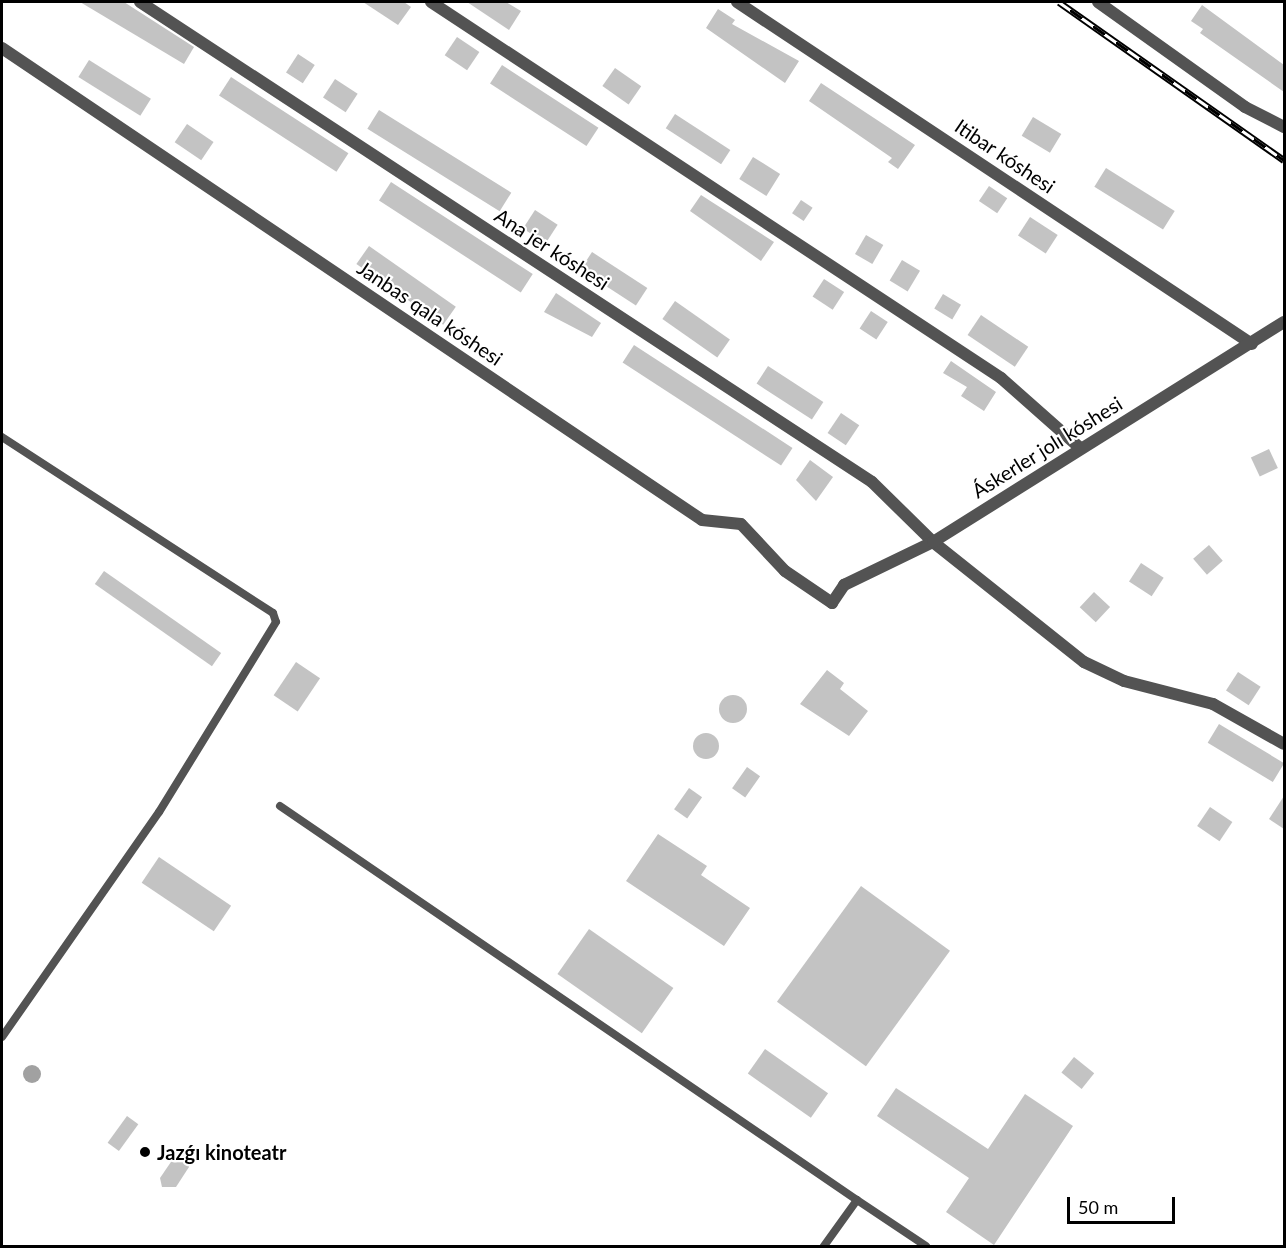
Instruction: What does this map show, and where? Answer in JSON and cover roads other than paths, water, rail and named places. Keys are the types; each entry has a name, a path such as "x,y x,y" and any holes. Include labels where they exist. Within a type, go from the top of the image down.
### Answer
{"street":[{"name":"Ana jer kóshesi","path":"140,2 872,482 933,542 1084,662 1125,681 1213,704 1284,744"},
{"path":"431,2 1001,378 1080,448"},
{"name":"Itibar kóshesi","path":"737,2 1252,344"},
{"path":"1098,2 1245,107 1284,128"},
{"name":"Janbas qala kóshesi","path":"2,48 702,520 741,524 785,571 832,603"},
{"name":"Áskerler jolı kóshesi","path":"832,603 844,585 933,542 1284,322"}],"lane":[{"path":"2,437 273,613 276,622 159,812 2,1037"},
{"path":"279,806 926,1246"},
{"path":"824,1246 857,1200"}],"railway":[{"path":"1059,2 1284,160"}],"place":[{"name":"Jazǵı kinoteatr","path":"145,1152"}]}
